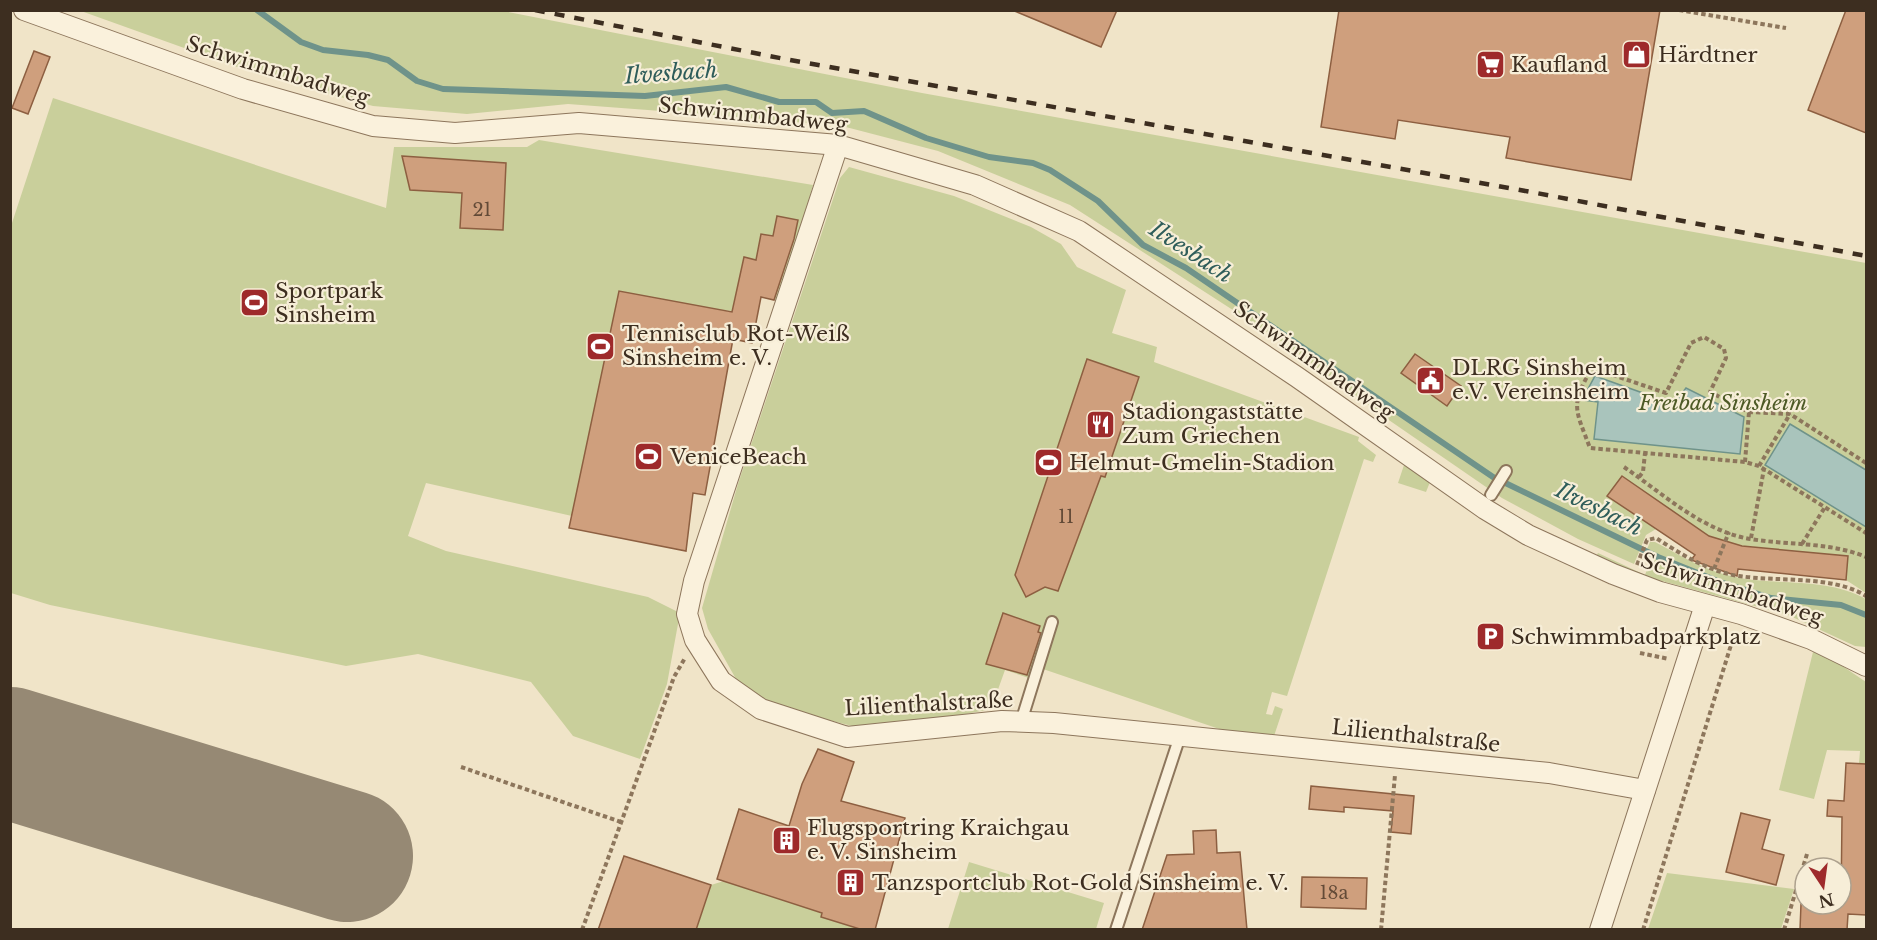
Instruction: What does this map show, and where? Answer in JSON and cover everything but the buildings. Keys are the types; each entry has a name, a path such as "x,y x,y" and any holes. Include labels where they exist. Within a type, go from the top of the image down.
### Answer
{"street":[{"name":"Schwimmbadweg","path":"24,10 243,89 373,126 455,133 579,123 838,145 975,185 1079,231 1297,377 1485,509 1528,535 1612,574 1741,614 1811,639 1866,666"},
{"name":"Lilienthalstraße","path":"838,145 698,564 687,614 695,640 721,681 761,710 848,737 1021,722 1549,773 1645,790"},
{"path":"1600,930 1706,605"}],"lane":[{"path":"1491,495 1506,471"},
{"path":"1021,722 1052,622"},
{"path":"1116,930 1180,736"}],"path":[{"path":"1679,10 1786,28"},
{"path":"1866,463 1790,414 1749,412 1710,392 1726,358 1724,349 1704,338 1690,343 1666,393 1592,368 1577,394 1576,411 1590,448 1745,462 1759,466 1866,533"},
{"path":"1745,462 1749,412"},
{"path":"1759,466 1790,414"},
{"path":"1639,477 1643,472 1645,453"},
{"path":"1624,466 1706,525 1751,538 1847,549 1866,557"},
{"path":"1751,538 1764,469"},
{"path":"1802,544 1825,507"},
{"path":"1714,569 1729,532"},
{"path":"1638,564 1647,540 1656,538 1691,560 1737,576 1842,585 1866,596"},
{"path":"1643,930 1737,624"},
{"path":"582,930 674,677 695,640"},
{"path":"1640,653 1686,663"},
{"path":"1381,930 1397,759"},
{"path":"461,767 621,822"},
{"path":"1784,930 1807,854"}],"green space":[{"name":"Freibad Sinsheim","path":"81,11 503,11 922,93 1866,263 1866,593 1846,580 1738,569 1656,529 1646,535 1634,564 1578,539 1502,498 1383,416 1281,341 1070,205 938,151 842,126 701,114 568,104 467,114 373,106 257,74"},
{"path":"53,98 386,208 394,147 527,147 539,140 813,185 782,301 736,293 732,311 720,310 572,516 426,483 408,536 446,551 648,597 680,613 667,684 640,759 573,736 531,682 418,654 346,666 50,605 11,593 11,226"},
{"name":"Helmut-Gmelin-Stadion","path":"849,167 954,196 1031,227 1061,244 1077,267 1126,290 1112,333 1157,347 1154,362 1359,437 1358,441 1376,455 1373,462 1364,459 1287,696 1272,692 1266,714 1272,715 1275,706 1283,709 1274,736 1234,734 1043,669 1038,681 1005,670 991,709 931,721 864,729 789,710 741,688 708,629 702,608 738,484 840,178"},
{"path":"1404,465 1430,482 1426,492 1398,483"},
{"path":"1650,542 1655,542 1696,563 1729,576 1821,585 1852,592 1866,599 1866,647 1855,646 1788,615 1632,573 1595,558 1598,553 1645,575 1649,564 1642,561"},
{"path":"1813,652 1832,659 1866,682 1866,764 1859,763 1860,751 1827,750 1814,799 1779,790"},
{"path":"969,862 1104,903 1096,929 948,929"},
{"path":"1667,873 1793,889 1781,929 1648,929"},
{"path":"724,881 823,911 821,917 863,930 696,930 711,885"}],"water":[{"path":"1595,376 1674,404 1686,388 1744,417 1740,454 1594,439 1598,402 1582,400"},
{"path":"1790,424 1866,470 1866,527 1765,465"}],"waterway":[{"name":"Ilvesbach","path":"257,10 301,42 323,50 368,55 388,60 417,81 443,89 645,96 726,87 779,102 816,102 832,113 864,111 926,138 989,157 1033,163 1050,170 1098,201 1143,245 1186,268 1493,477 1658,557 1720,582 1771,598 1841,605 1866,615"}],"runway":[{"path":"10,753 347,856"}],"railway":[{"path":"535,10 790,60 1531,192 1866,256"}],"place":[{"name":"Härdtner","path":"1637,55"},
{"name":"Kaufland","path":"1490,65"},
{"name":"Sportpark Sinsheim","path":"254,303"},
{"name":"Tennisclub Rot-Weiß Sinsheim e. V.","path":"601,346"},
{"name":"DLRG Sinsheim e.V. Vereinsheim","path":"1431,380"},
{"name":"Stadiongaststätte Zum Griechen","path":"1101,424"},
{"name":"VeniceBeach","path":"649,457"},
{"name":"Helmut-Gmelin-Stadion","path":"1048,463"},
{"name":"Schwimmbadparkplatz","path":"1490,637"},
{"name":"Flugsportring Kraichgau e. V. Sinsheim","path":"786,840"},
{"name":"Tanzsportclub Rot-Gold Sinsheim e. V.","path":"851,883"}]}
